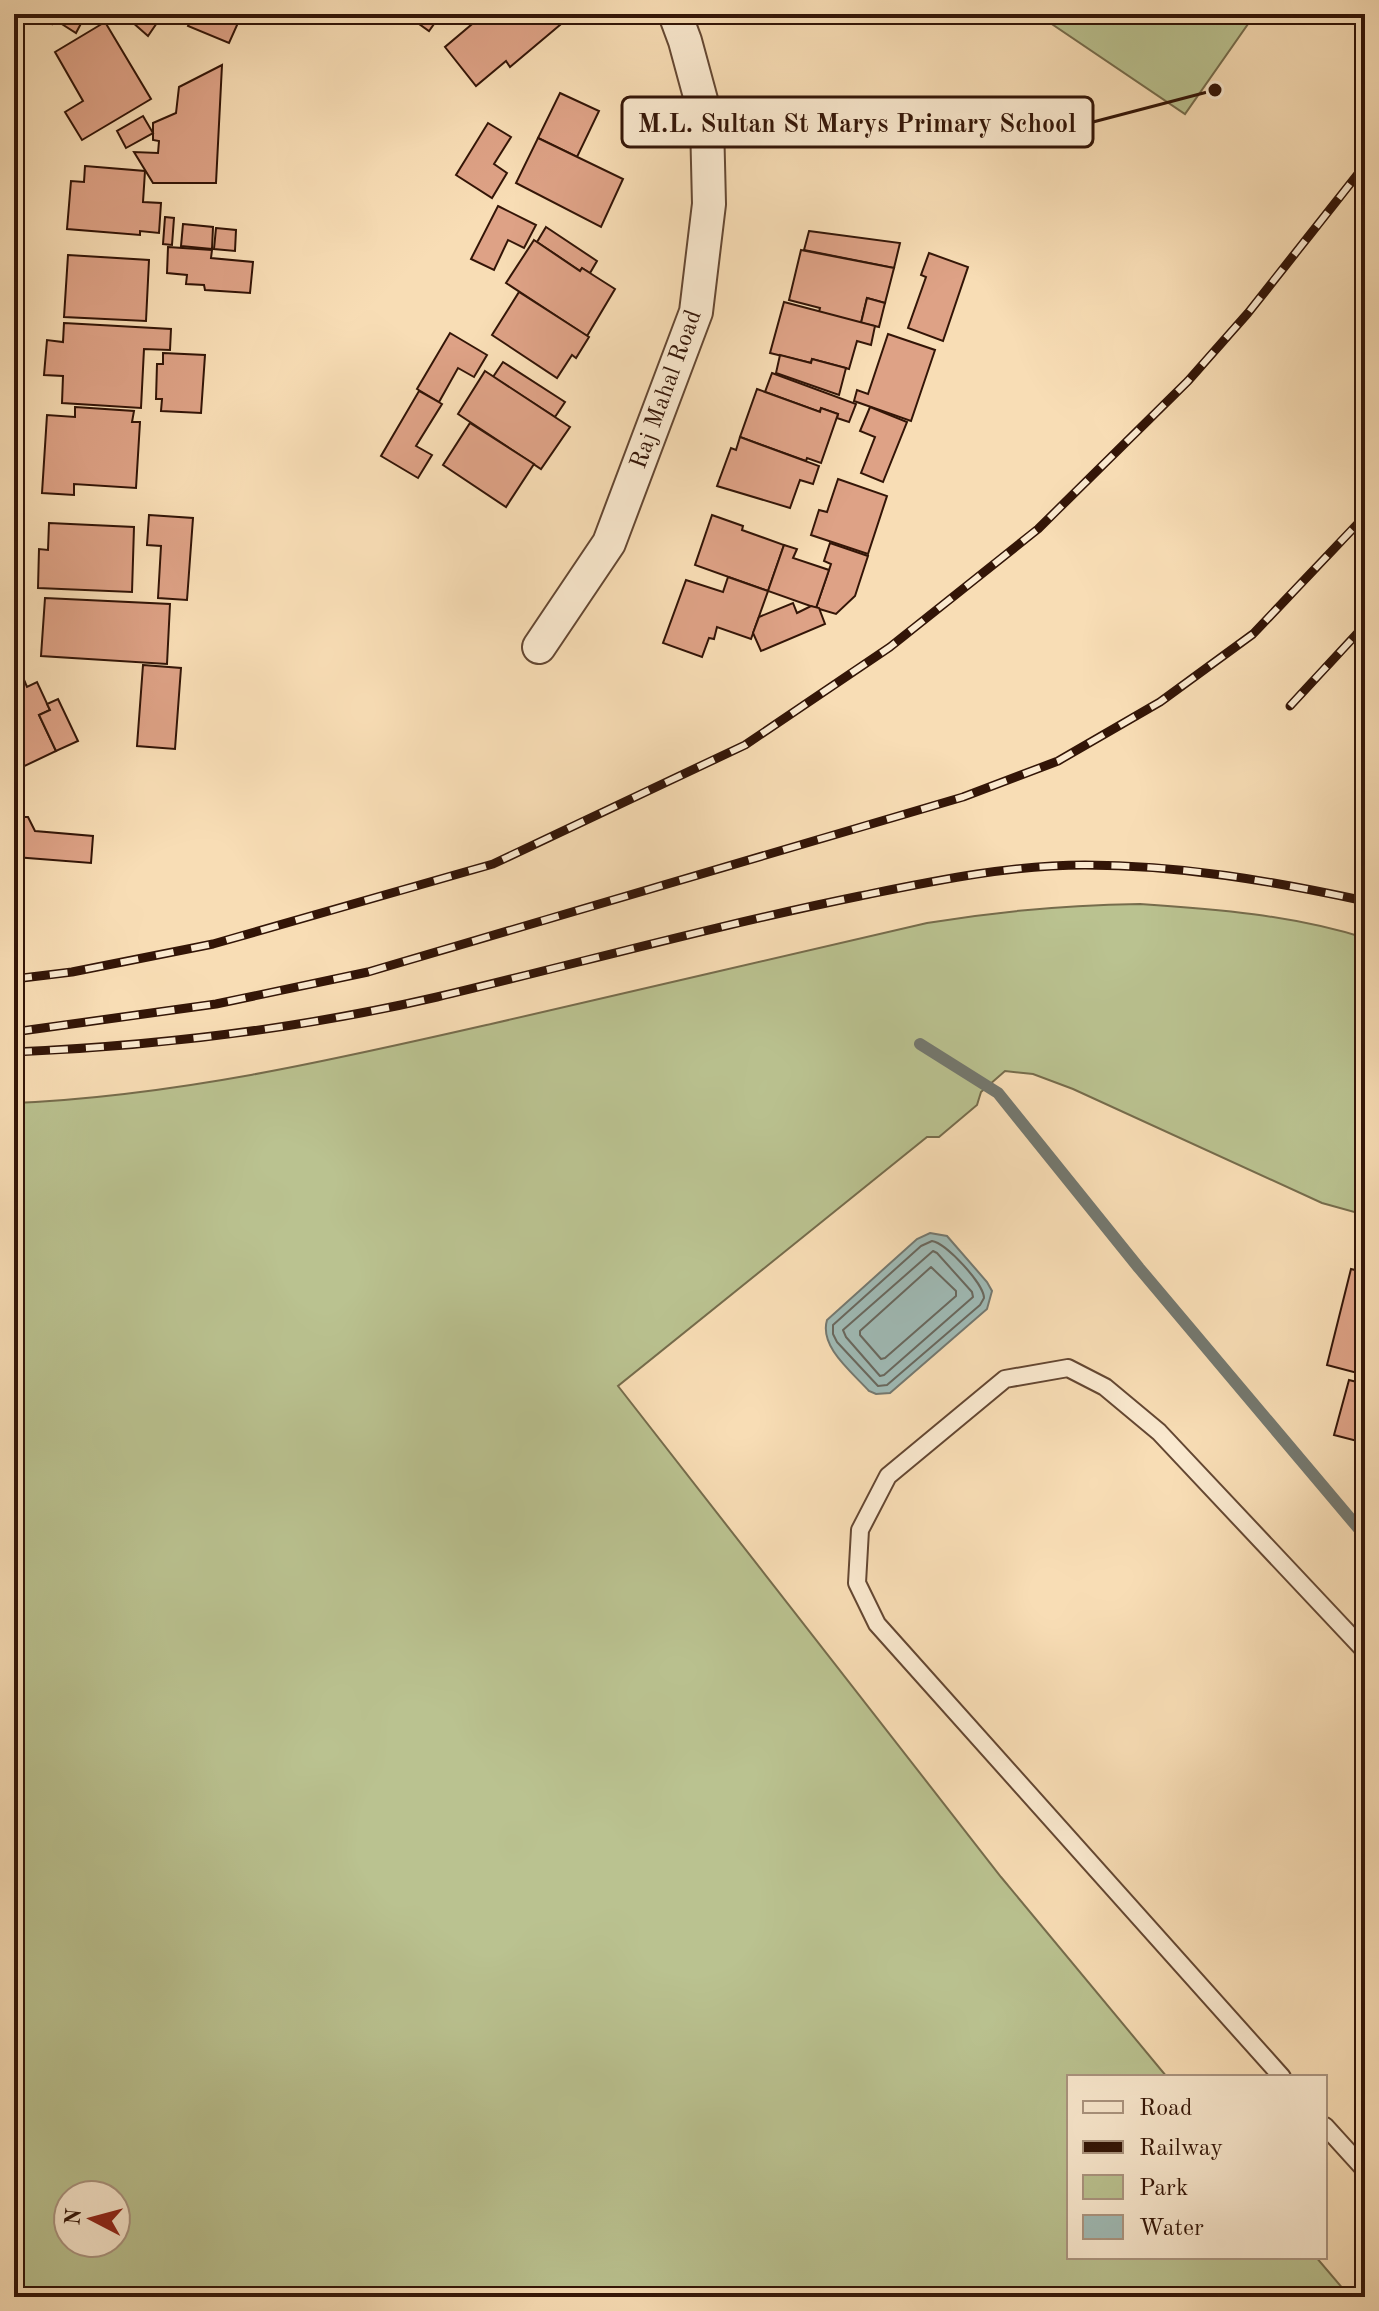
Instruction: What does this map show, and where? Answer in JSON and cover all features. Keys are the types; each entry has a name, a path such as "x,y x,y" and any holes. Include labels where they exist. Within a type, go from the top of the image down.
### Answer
{"street":[{"name":"Raj Mahal Road","path":"539,647 609,543 696,312 709,204 707,122 675,14"}],"lane":[{"path":"1280,2075 877,1624 857,1583 860,1530 888,1476 1005,1379 1068,1368 1105,1387 1159,1432 1365,1651"},
{"path":"1327,2128 1365,2170"}],"green space":[{"path":"1037,14 1255,14 1185,114"},
{"path":"1140,904 1168,906 1254,914 1365,938 1365,1215 1322,1203 1073,1089 1033,1074 1005,1071 981,1092 977,1105 939,1137 927,1137 618,1386 1001,1877 1165,2075 1067,2075 1067,2259 1318,2259 1350,2297 14,2297 14,1103 135,1093 313,1063 927,923 1007,912"}],"water":[{"path":"930,1233 947,1236 987,1282 992,1291 987,1309 890,1393 876,1394 869,1391 832,1349 826,1330 827,1320 917,1239"}],"building":[{"path":"36,14 57,14 52,24"},
{"path":"61,14 86,14 76,33 57,21"},
{"path":"123,14 163,14 148,36"},
{"path":"193,14 242,14 229,43 188,26"},
{"path":"405,14 441,14 429,31"},
{"path":"484,14 573,14 510,67 506,61 476,86 445,47"},
{"path":"105,22 151,99 82,140 65,112 83,101 55,52"},
{"path":"222,65 216,183 153,183 134,152 158,153 159,141 153,140 153,123 176,113 179,87"},
{"path":"560,93 599,111 577,157 538,138"},
{"path":"143,116 153,133 126,148 117,131"},
{"path":"488,123 511,137 494,164 507,173 492,198 456,175"},
{"path":"538,138 623,179 601,227 516,183"},
{"path":"85,166 145,171 143,202 161,203 159,233 140,231 140,235 67,229 71,181 84,182"},
{"path":"498,206 536,225 524,248 508,240 494,270 471,259"},
{"path":"165,217 174,218 172,245 163,244"},
{"path":"183,224 213,227 212,249 181,246"},
{"path":"546,227 597,261 590,273 582,268 580,271 537,242"},
{"path":"216,228 236,230 235,251 214,249"},
{"path":"809,231 900,243 894,268 804,250"},
{"path":"534,240 580,271 582,268 615,289 587,336 506,283"},
{"path":"168,247 212,250 211,258 253,262 250,293 205,290 204,285 186,284 187,275 167,273"},
{"path":"801,250 894,268 885,303 867,298 861,323 789,300"},
{"path":"929,253 968,267 943,341 908,328 926,277 921,275"},
{"path":"68,255 149,260 146,321 64,317"},
{"path":"519,292 589,337 576,358 572,355 557,378 492,335"},
{"path":"867,298 885,303 879,327 861,323"},
{"path":"784,302 875,326 871,345 857,341 849,369 812,359 811,363 770,353"},
{"path":"64,323 171,329 170,350 144,349 141,408 62,403 63,376 44,375 47,340 63,342"},
{"path":"450,333 487,355 474,377 458,368 439,402 417,389"},
{"path":"888,334 935,350 911,421 854,401 857,390 868,394"},
{"path":"163,353 205,355 201,413 161,411 162,399 156,399 157,364 163,364"},
{"path":"780,355 846,368 839,395 776,373"},
{"path":"503,362 565,402 555,417 493,377"},
{"path":"485,371 570,427 541,469 458,414"},
{"path":"772,373 856,404 849,422 837,418 838,414 821,408 820,412 765,392"},
{"path":"757,389 820,412 821,408 838,414 821,463 807,458 806,461 740,437"},
{"path":"419,391 442,404 416,446 432,455 418,478 381,456"},
{"path":"75,407 134,411 132,422 140,422 136,488 74,484 74,495 42,493 47,415 75,417"},
{"path":"870,407 907,422 883,482 861,473 875,437 860,431"},
{"path":"470,423 534,464 506,507 443,465"},
{"path":"740,437 819,466 813,484 800,480 790,508 717,486 731,448 736,450"},
{"path":"838,479 887,496 868,554 811,535 819,510 827,512"},
{"path":"149,515 193,518 187,600 158,598 161,546 147,545"},
{"path":"712,515 784,545 768,591 695,565"},
{"path":"49,523 134,527 132,592 38,588 39,549 48,550"},
{"path":"830,543 868,556 855,596 836,614 816,608 831,564 824,561"},
{"path":"784,545 797,549 793,558 829,570 816,608 768,591"},
{"path":"728,577 768,591 751,639 717,627 714,639 709,638 702,657 663,643 686,580 723,592"},
{"path":"45,598 170,604 167,664 41,656"},
{"path":"793,603 797,613 811,606 819,608 825,624 761,651 753,633 759,617"},
{"path":"17,663 27,687 37,682 50,710 39,715 56,751 14,771 14,665"},
{"path":"143,665 181,668 175,749 137,746"},
{"path":"58,699 78,741 56,751 39,715 50,710 47,704"},
{"path":"14,817 28,817 35,831 93,836 91,863 15,857"},
{"path":"1361,1247 1365,1248 1365,1375 1327,1365 1351,1269 1355,1270"},
{"path":"1349,1380 1365,1384 1365,1443 1334,1435"}],"waterway":[{"path":"920,1044 998,1093 1139,1268 1365,1536"}],"railway":[{"path":"14,979 72,972 213,944 493,864 745,745 890,647 1038,529 1188,381 1248,313 1365,165"},
{"path":"14,1032 216,1004 368,972 963,797 1058,761 1160,702 1253,634 1365,516"},
{"path":"1290,706 1365,625"},
{"path":"14,1052 174,1040 333,1018 437,997 807,907 1000,871 1085,865 1156,868 1261,881 1365,901"}],"place":[{"name":"M.L. Sultan St Marys Primary School","path":"1215,90"}]}
